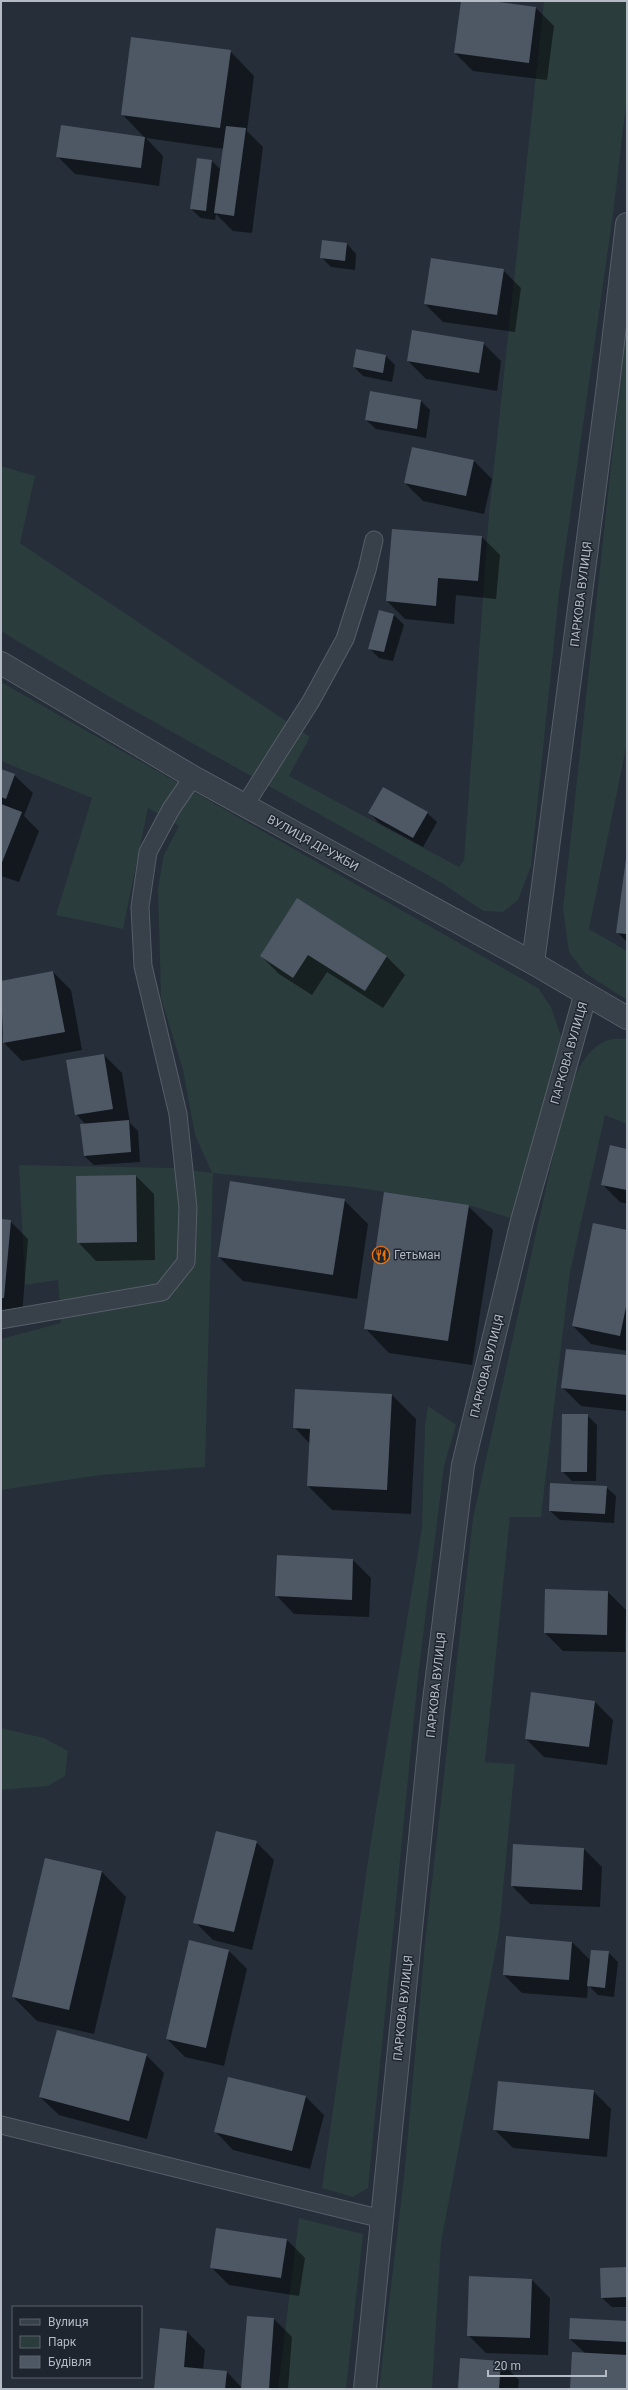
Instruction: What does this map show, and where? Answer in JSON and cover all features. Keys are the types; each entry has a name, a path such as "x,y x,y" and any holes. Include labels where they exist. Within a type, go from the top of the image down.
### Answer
{"street":[{"name":"ПАРКОВА ВУЛИЦЯ","path":"533,963 607,393 627,224"},
{"name":"ВУЛИЦЯ ДРУЖБИ","path":"1,663 193,777 533,963 585,996 627,1018"},
{"name":"ПАРКОВА ВУЛИЦЯ","path":"365,2389 433,1709 463,1465 522,1221 585,996"}],"lane":[{"path":"245,805 311,701 345,639 367,570 374,540"},
{"path":"1,1320 162,1292 186,1262 188,1208 178,1114 143,966 140,907 148,852 171,809 193,777"},
{"path":"1,2126 382,2219"}],"green space":[{"path":"544,1 627,1 627,97 613,214 559,594 531,866 518,900 503,912 483,911 442,883 108,696 1,631 1,466 35,476 20,543 310,737 289,776 459,867 464,860 489,513"},
{"path":"627,319 627,743 589,929 627,951 627,1000 585,973 569,952 563,909"},
{"path":"1,682 538,988 551,1007 561,1036 552,1081 513,1219 469,1205 353,1187 213,1173 205,1467 101,1475 1,1490 1,1339 61,1323 58,1280 25,1285 19,1165 174,1168 212,1173 195,1135 183,1070 161,998 158,887 164,855 179,826 148,808 123,929 56,915 92,798 1,761"},
{"path":"627,1039 627,1124 605,1115 570,1272 541,1517 510,1517 485,1762 515,1764 499,1932 441,2243 432,2389 379,2389 405,2168 425,1943 473,1518 565,1102 580,1066 585,1058 599,1045 608,1040"},
{"path":"428,1406 456,1425 444,1466 418,1677 368,2188 353,2197 322,2188 370,1847 422,1528 425,1426"},
{"path":"1,1728 44,1738 68,1751 65,1776 48,1786 1,1790"},
{"path":"299,2218 363,2234 346,2389 278,2389"}],"building":[{"path":"461,1 491,1 536,7 529,63 454,53"},
{"path":"131,37 231,50 220,128 121,115"},
{"path":"61,125 145,137 141,168 56,157"},
{"path":"226,126 246,128 234,216 214,213"},
{"path":"197,158 212,160 206,211 190,209"},
{"path":"322,240 347,243 345,261 320,258"},
{"path":"431,258 504,269 497,315 424,304"},
{"path":"412,330 484,342 479,373 407,361"},
{"path":"356,349 386,355 383,373 353,367"},
{"path":"370,391 421,400 417,429 365,420"},
{"path":"412,447 474,460 466,496 404,483"},
{"path":"392,529 482,536 478,581 438,578 436,606 386,601"},
{"path":"379,610 394,614 384,652 368,649"},
{"path":"1,769 15,774 6,799 1,797"},
{"path":"383,787 428,812 413,838 368,813"},
{"path":"1,804 22,812 1,865"},
{"path":"627,859 627,934 616,933"},
{"path":"297,898 387,956 365,991 308,955 293,978 260,956"},
{"path":"53,971 65,1032 3,1043 1,981"},
{"path":"104,1054 113,1109 75,1115 66,1060"},
{"path":"129,1120 131,1152 84,1156 80,1124"},
{"path":"610,1145 627,1149 627,1190 601,1185"},
{"path":"136,1175 137,1242 77,1243 76,1176"},
{"path":"230,1181 345,1199 333,1275 218,1257"},
{"path":"384,1192 469,1205 448,1341 364,1329"},
{"path":"1,1219 11,1220 4,1298 1,1298"},
{"path":"593,1223 627,1230 627,1302 620,1336 572,1326"},
{"path":"566,1349 627,1355 627,1395 561,1388"},
{"path":"295,1389 392,1394 387,1490 307,1486 310,1429 293,1428"},
{"path":"562,1414 588,1414 587,1472 561,1472"},
{"path":"550,1483 607,1486 605,1514 549,1511"},
{"path":"277,1555 353,1559 352,1600 275,1596"},
{"path":"545,1589 608,1591 607,1635 544,1633"},
{"path":"531,1692 595,1701 589,1747 525,1739"},
{"path":"216,1831 257,1841 234,1932 193,1923"},
{"path":"513,1844 584,1848 582,1890 511,1886"},
{"path":"45,1858 102,1871 69,2010 12,1997"},
{"path":"506,1936 572,1942 569,1980 503,1975"},
{"path":"189,1940 229,1950 206,2048 166,2039"},
{"path":"591,1950 609,1951 605,1988 587,1986"},
{"path":"57,2030 147,2054 129,2121 39,2097"},
{"path":"228,2077 306,2096 292,2151 214,2132"},
{"path":"498,2081 594,2090 589,2139 493,2130"},
{"path":"216,2228 287,2239 281,2278 210,2268"},
{"path":"627,2267 627,2297 601,2298 600,2268"},
{"path":"469,2276 532,2279 530,2338 467,2336"},
{"path":"247,2316 274,2318 269,2389 241,2389"},
{"path":"570,2318 627,2321 627,2342 569,2339"},
{"path":"160,2328 187,2331 184,2367 227,2371 225,2389 154,2389"},
{"path":"572,2352 627,2355 627,2389 570,2389"},
{"path":"460,2358 501,2361 499,2389 458,2389"}],"place":[{"name":"Гетьман","path":"381,1255"}]}
